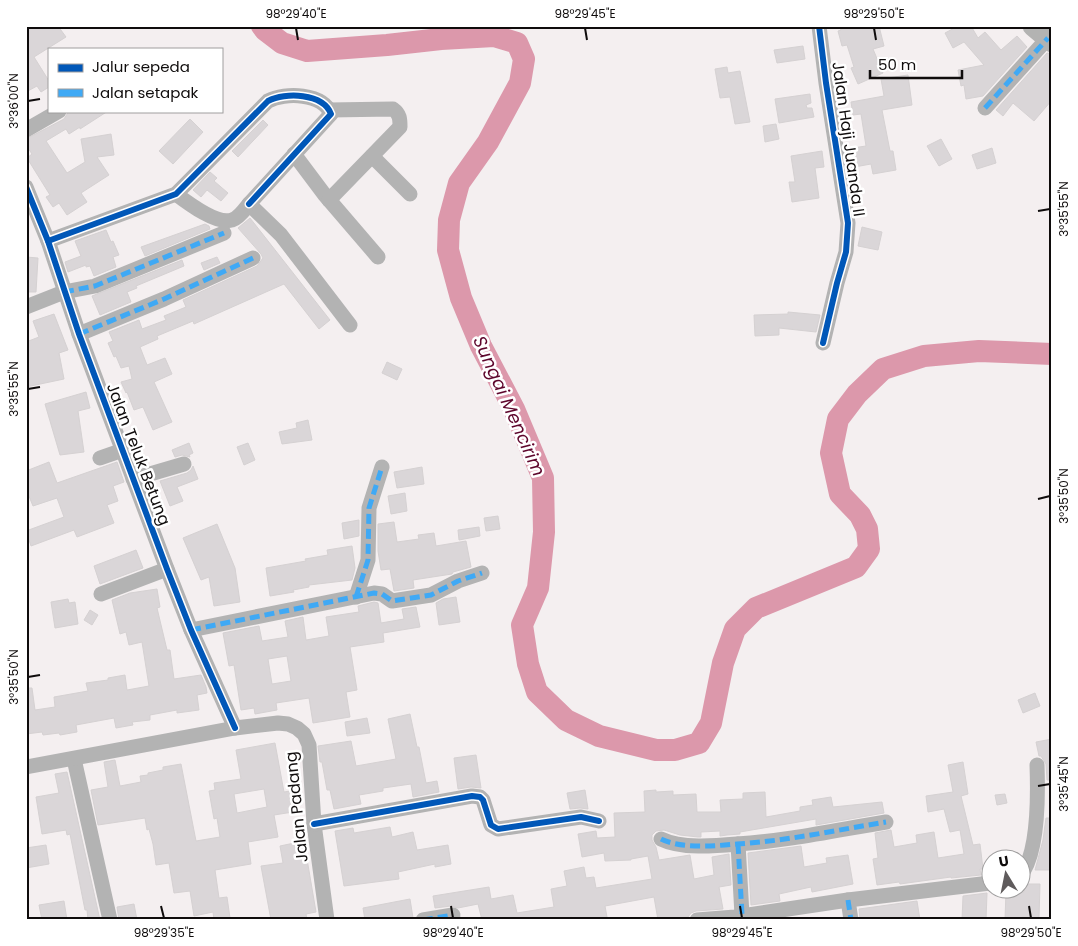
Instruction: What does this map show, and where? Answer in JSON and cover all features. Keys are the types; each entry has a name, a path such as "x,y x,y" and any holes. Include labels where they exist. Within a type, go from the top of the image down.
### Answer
{"street":[{"name":"Jalan Haji Juanda II","path":"819,26 848,223 846,252 823,343"},
{"path":"985,108 1044,35"},
{"path":"48,241 176,194 268,101 277,96 304,97 323,103 329,110 331,114 242,213 232,220 215,218 176,194"},
{"path":"329,110 393,109 397,112 400,121 400,128 329,200"},
{"path":"26,130 57,112"},
{"path":"294,154 329,200 378,257"},
{"path":"372,156 410,194"},
{"name":"Jalan Teluk Betung","path":"26,187 48,241 79,334 167,570 191,630 235,728"},
{"path":"249,204 281,234 350,325"},
{"path":"26,306 64,292 95,286 224,233"},
{"path":"79,334 164,299 253,258"},
{"path":"100,458 123,450"},
{"path":"134,480 184,464"},
{"path":"356,597 368,560 369,508 382,467"},
{"path":"101,594 167,570"},
{"path":"191,630 378,593 392,601 426,596 465,578 482,573"},
{"name":"Jalan Padang","path":"26,767 235,728 288,724 297,728 304,734 309,745 314,824 327,920"},
{"path":"74,759 110,920"},
{"path":"1030,854 1036,824 1038,765"},
{"path":"314,824 472,796 480,797 483,800 491,825 498,829 581,817 599,821"},
{"path":"661,839 668,843 696,846 761,843 886,822"},
{"path":"737,917 738,844"},
{"path":"697,920 737,917 848,900 980,884"},
{"path":"848,900 851,920"},
{"path":"423,920 453,915"}],"building":[{"path":"26,26 58,26 66,37 34,57 48,79 48,88 41,92 37,86 26,92"},
{"path":"840,26 879,26 884,46 873,49 883,73 858,84 851,68 854,67 847,45 842,46 838,31 841,30"},
{"path":"958,26 971,26 978,38 985,32 1001,50 1017,36 1027,47 983,96 966,99 964,85 961,86 958,70 984,65 964,42 953,48 945,33"},
{"path":"803,46 805,59 777,63 774,50"},
{"path":"1047,53 1052,54 1052,100 1034,121 1013,103 1003,116 996,110"},
{"path":"727,67 728,73 740,71 750,122 735,124 730,97 720,98 715,69"},
{"path":"908,75 912,105 882,110 890,151 893,151 896,170 873,174 871,164 849,168 846,149 866,146 861,114 853,115 851,102 884,96 881,79"},
{"path":"810,94 811,103 806,105 807,108 812,108 814,117 779,123 775,99"},
{"path":"68,112 106,112 80,129 80,127 69,134 66,129 46,141 67,173 85,162 81,139 111,134 114,155 97,157 109,175 81,193 87,202 67,215 59,203 53,207 46,197 50,195 27,158 32,154 26,145 26,139 64,119"},
{"path":"190,119 203,132 173,164 159,151"},
{"path":"263,120 268,125 238,157 232,151"},
{"path":"776,124 779,139 765,142 763,126"},
{"path":"941,139 952,159 939,166 927,146"},
{"path":"992,148 996,163 977,169 972,155"},
{"path":"822,151 824,167 815,168 819,198 792,202 789,182 795,182 791,156"},
{"path":"210,172 217,178 214,181 228,193 221,201 207,190 201,197 193,190"},
{"path":"250,218 330,320 319,329 284,284 194,324 193,321 157,336 158,339 140,347 147,365 165,358 172,374 154,382 172,422 153,430 143,407 134,410 121,382 132,379 129,366 121,368 116,356 114,357 108,343 113,341 109,332 139,320 142,329 166,320 164,316 186,307 183,300 257,266 263,258 261,254 238,228"},
{"path":"205,224 210,229 145,256 141,247"},
{"path":"862,227 882,232 878,250 858,246"},
{"path":"106,230 119,255 113,257 116,267 94,276 90,266 86,267 86,265 68,272 65,262 81,256 75,241"},
{"path":"26,257 38,258 36,292 26,292"},
{"path":"217,257 220,263 204,270 201,263"},
{"path":"182,260 184,266 136,286 137,288 127,292 131,302 100,315 92,296"},
{"path":"788,312 820,315 816,332 779,328 779,335 755,336 754,315 788,314"},
{"path":"54,314 68,350 59,353 64,379 26,387 26,342 39,337 33,321"},
{"path":"387,362 402,369 397,380 382,373"},
{"path":"86,392 90,408 78,411 84,452 60,455 45,404"},
{"path":"308,420 312,440 282,444 279,432 297,428 296,423"},
{"path":"189,443 193,453 189,455 190,457 182,455 175,457 172,450"},
{"path":"248,443 255,460 244,465 237,447"},
{"path":"49,462 57,483 117,462 124,482 113,486 118,501 107,505 114,523 77,537 74,530 31,546 26,531 64,517 57,498 33,506 26,489 26,471"},
{"path":"193,466 198,479 177,487 183,501 170,506 160,481 187,473"},
{"path":"422,467 424,484 397,488 394,472"},
{"path":"405,493 407,511 391,514 388,496"},
{"path":"498,516 500,529 486,531 484,518"},
{"path":"359,520 359,536 344,539 342,523"},
{"path":"394,522 397,542 419,539 418,535 434,533 436,546 466,541 471,567 453,572 452,574 413,580 414,588 394,591 390,569 381,570 378,551 378,524"},
{"path":"217,524 235,568 240,602 214,606 209,577 201,580 183,538"},
{"path":"479,527 480,536 459,540 458,530"},
{"path":"352,546 355,568 352,580 309,585 309,587 293,590 294,592 270,596 266,568 306,561 305,559 328,555 327,550"},
{"path":"136,550 143,568 100,584 94,566"},
{"path":"157,589 160,607 157,608 167,650 170,650 174,679 201,675 206,687 207,693 197,695 199,710 177,713 177,710 150,715 150,720 132,722 133,725 116,728 114,718 76,725 77,732 60,735 59,733 43,735 42,732 26,734 26,688 32,688 35,710 55,707 54,697 88,691 86,683 108,680 108,678 125,675 127,690 149,686 142,642 129,645 126,632 120,634 112,600 130,593"},
{"path":"456,597 460,622 439,625 436,603 443,599"},
{"path":"68,599 69,603 75,602 78,624 55,628 51,602"},
{"path":"374,602 378,603 381,623 404,619 402,609 416,607 420,627 383,633 384,642 350,647 357,690 346,692 350,717 313,723 309,698 276,703 277,710 255,714 254,708 241,710 234,665 229,666 223,633 259,626 262,641 288,637 285,621 303,617 306,640 329,636 326,617 359,612 358,606","holes":["287,656 291,681 272,684 268,659"]},
{"path":"90,610 98,615 92,625 84,620"},
{"path":"1035,693 1040,706 1023,713 1018,700"},
{"path":"410,714 426,783 437,781 439,792 413,797 411,784 383,788 383,791 359,795 361,804 334,809 330,790 327,790 318,746 351,741 356,766 396,759 388,719"},
{"path":"367,718 370,733 347,736 345,722"},
{"path":"1052,739 1052,780 1047,780 1046,764 1041,756 1039,756 1036,742"},
{"path":"275,743 284,792 290,791 293,812 274,815 278,837 248,842 251,864 215,870 219,898 227,897 230,918 214,920 213,912 194,916 190,891 174,893 169,863 156,865 153,844 149,829 147,830 145,818 98,825 91,790 108,787 104,762 115,760 120,786 141,782 140,776 163,770 163,767 181,764 196,841 220,837 217,818 214,819 209,791 215,790 214,783 241,779 236,750","holes":["264,789 267,807 237,813 234,794"]},
{"path":"476,755 481,788 458,789 454,758"},
{"path":"963,762 968,794 961,796 973,845 980,844 980,875 877,885 873,859 878,858 875,833 891,830 894,847 917,843 916,835 934,832 938,858 964,854 960,830 950,832 944,809 928,812 926,796 953,792 948,765"},
{"path":"67,772 100,920 88,920 70,834 67,835 66,830 42,834 36,797 59,793 55,774"},
{"path":"585,790 588,809 570,809 567,793"},
{"path":"656,790 656,792 673,791 673,795 696,794 697,812 721,812 720,800 743,799 743,793 765,792 766,817 800,811 800,807 813,805 812,800 831,797 833,807 882,802 884,813 816,825 816,819 740,832 740,834 720,836 720,831 701,832 701,837 698,837 680,835 664,830 656,831 652,835 652,840 659,860 690,855 694,879 714,875 712,857 729,854 731,885 719,887 723,909 696,911 688,917 658,920 654,897 605,906 607,917 593,920 573,920 572,917 558,920 482,920 478,904 458,908 451,906 435,908 433,896 489,887 491,899 513,895 517,913 554,907 551,889 567,886 564,871 584,867 586,878 594,877 596,888 652,879 648,856 631,860 605,861 604,853 582,857 578,834 596,831 597,838 615,837 614,813 645,812 644,791"},
{"path":"1005,794 1007,803 997,805 995,795"},
{"path":"1046,818 1052,818 1052,870 1035,870 1043,840"},
{"path":"390,827 392,837 413,832 417,850 448,845 451,864 435,867 435,864 398,872 399,879 344,886 335,831 353,828 354,833"},
{"path":"299,842 303,860 307,859 316,912 306,914 307,920 271,920 261,866 283,863 280,846"},
{"path":"46,845 49,864 26,868 26,848"},
{"path":"801,846 804,867 827,863 826,858 848,855 853,884 812,892 811,887 779,894 780,901 751,905 748,853"},
{"path":"1030,884 1040,884 1039,918 1022,917 1021,920 1005,920 1006,898 1030,898"},
{"path":"980,894 980,898 987,898 986,920 962,920 963,896"},
{"path":"410,899 413,918 365,920 363,908"},
{"path":"64,901 67,920 42,920 39,905"},
{"path":"917,901 920,920 860,920 859,909"},
{"path":"134,904 137,920 119,920 117,907"}],"waterway":[{"name":"Sungai Mencirim","path":"262,26 282,43 307,51 494,36 517,43 524,59 520,83 488,142 459,183 449,220 448,250 461,298 481,346 514,409 543,478 544,532 538,588 522,625 528,664 537,692 566,720 599,736 656,750 675,750 699,743 711,723 723,663 735,629 756,608 856,567 869,549 867,529 860,515 840,494 831,453 838,419 857,394 883,369 924,356 979,351 1052,354"}],"marked path":[{"path":"985,108 1048,38"},
{"path":"64,292 95,286 224,233"},
{"path":"79,334 164,299 253,258"},
{"path":"356,597 368,560 369,508 382,467"},
{"path":"191,630 374,593 382,594 392,601 431,595 458,581 482,573"},
{"path":"661,839 688,846 756,843 886,822"},
{"path":"738,844 742,915"},
{"path":"848,900 851,920"},
{"path":"423,920 453,915"}],"cycle path":[{"path":"819,26 848,223 846,252 823,343"},
{"path":"48,241 176,194 268,101 284,96 303,96 312,98 327,107 331,114 249,204"},
{"path":"26,187 48,241 79,334 167,569 191,630 235,728"},
{"path":"314,824 472,796 480,797 483,800 491,825 498,829 581,817 599,821"}]}
